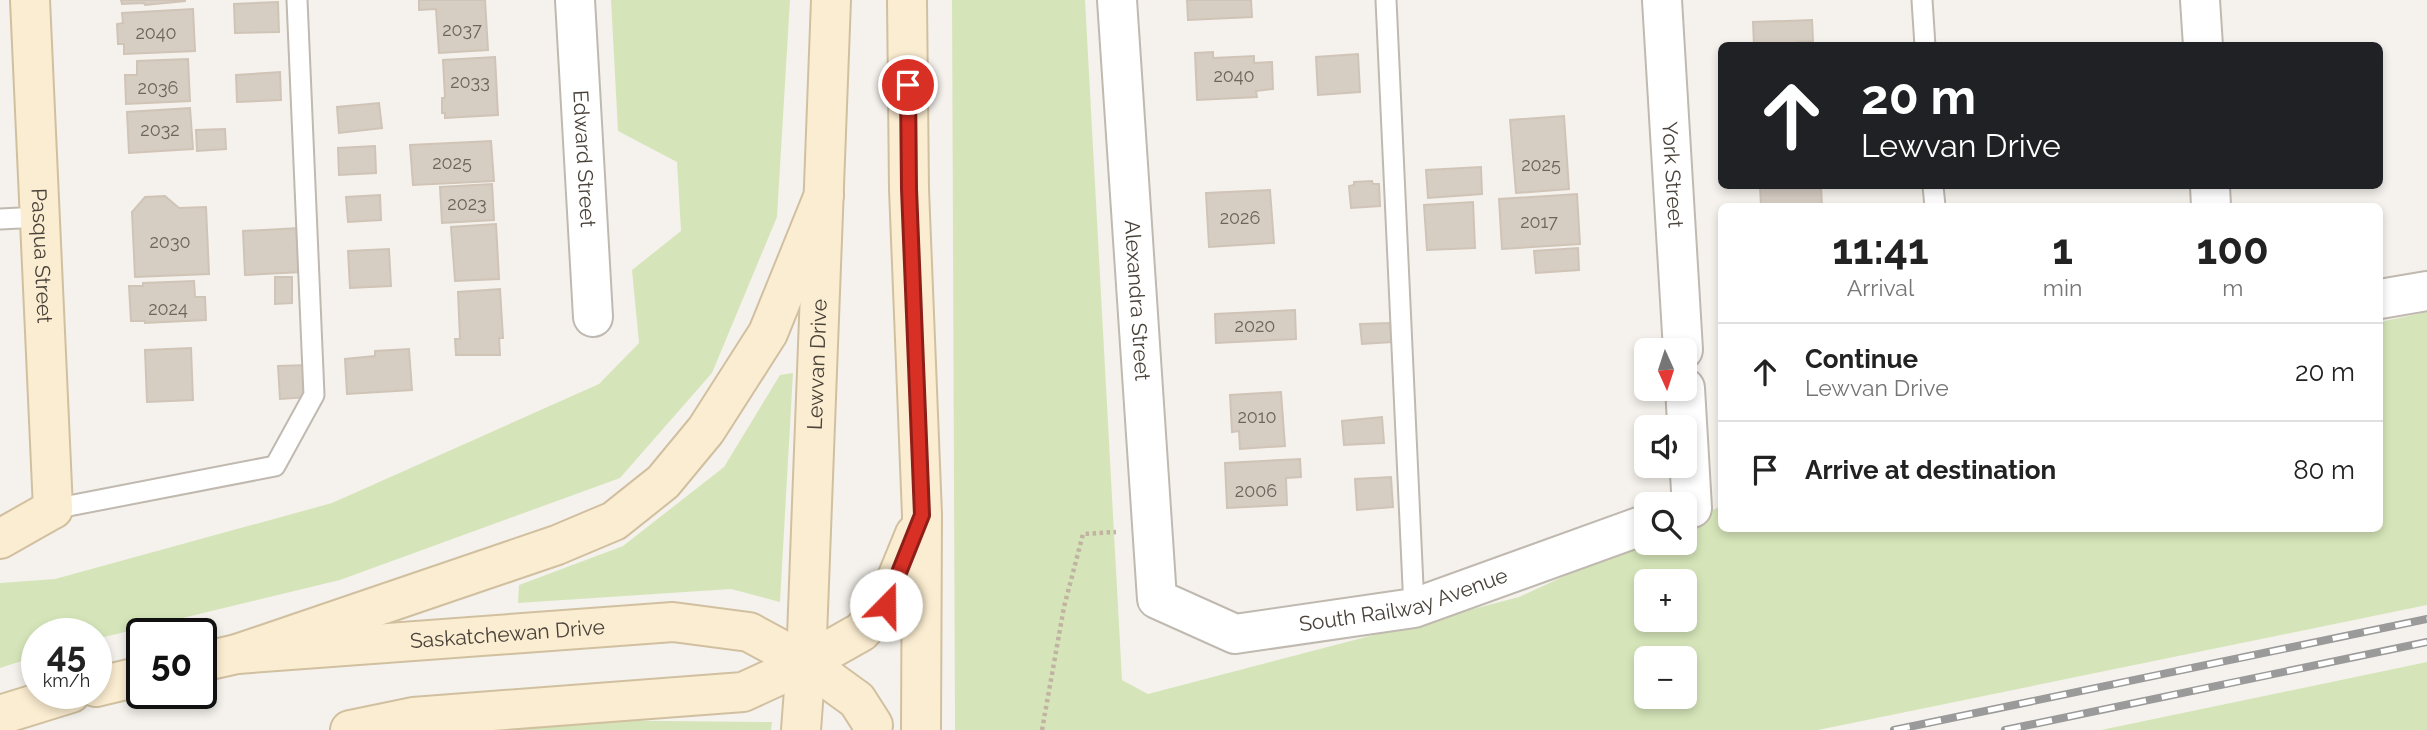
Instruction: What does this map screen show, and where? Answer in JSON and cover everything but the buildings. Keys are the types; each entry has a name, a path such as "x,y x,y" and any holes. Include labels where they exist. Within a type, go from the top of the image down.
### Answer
{"main road":[{"name":"Pasqua Street","path":"30,0 53,509"},
{"name":"Lewvan Drive","path":"801,730 806,663 831,0"},
{"path":"907,0 909,189 922,515 922,730"},
{"path":"219,658 557,545 614,521 634,506 663,482 706,430 768,333 824,195"},
{"path":"0,511 53,509"},
{"path":"0,539 53,509"},
{"path":"350,730 413,717 743,692 806,663 861,632 886,605 922,515"},
{"name":"Saskatchewan Drive","path":"219,658 673,622 749,632 806,663 857,700 873,725 872,730"},
{"path":"0,715 21,708"}],"street":[{"name":"Edward Street","path":"575,0 593,317"},
{"name":"Alexandra Street","path":"1117,0 1157,599"},
{"name":"York Street","path":"1662,0 1682,338"},
{"path":"2200,0 2203,42"},
{"path":"2383,298 2427,291"},
{"path":"1687,401 1700,505"},
{"name":"South Railway Avenue","path":"1157,599 1235,634 1414,608 1634,529"}],"lane":[{"path":"53,509 275,466 314,395 297,0"},
{"path":"1386,0 1414,608"},
{"path":"1922,0 1925,42"},
{"path":"0,219 40,217"}],"path":[{"path":"1042,730 1064,607 1083,534 1152,530"}],"green space":[{"path":"611,0 790,0 777,217 712,373 620,478 340,580 183,618 126,618 126,632 112,635 112,618 21,618 21,661 0,668 0,583 55,579 332,503 599,384 639,343 632,270 681,231 677,162 618,131"},
{"path":"952,0 1085,0 1122,680 1148,694 1519,597 1634,544 1634,555 1697,555 1697,516 1718,508 1718,532 2383,532 2383,321 2427,312 2427,605 1818,730 955,730"},
{"path":"793,373 780,602 731,589 518,603 519,585 623,546 724,467 780,375"},
{"path":"2427,662 2427,730 2101,730"},
{"path":"569,720 772,722 771,730 492,730"}],"railway":[{"path":"1894,730 2427,619"},
{"path":"2005,730 2427,642"}],"route":[{"path":"886,605 922,515 909,189 908,85"}]}
